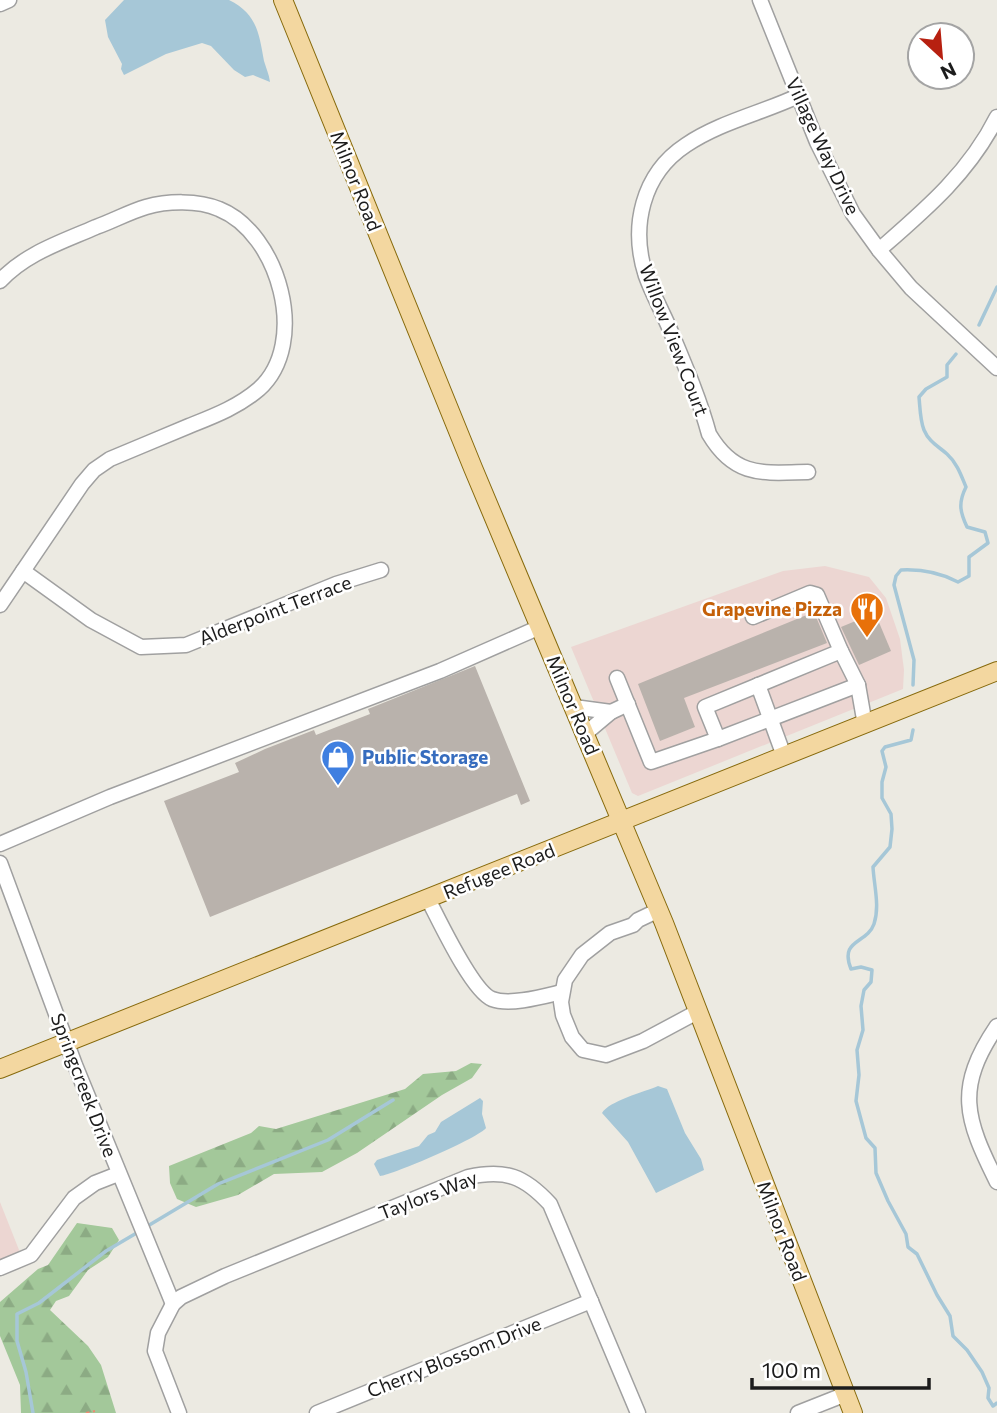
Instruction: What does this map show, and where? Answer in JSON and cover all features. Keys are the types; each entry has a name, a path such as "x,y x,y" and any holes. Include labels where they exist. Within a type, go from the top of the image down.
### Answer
{"main road":[{"name":"Milnor Road","path":"283,0 661,916 853,1413"},
{"name":"Refugee Road","path":"0,1069 997,671"}],"street":[{"path":"0,4 9,0"},
{"name":"Village Way Drive","path":"760,0 798,96 839,189 853,214 911,288 997,368"},
{"name":"Willow View Court","path":"798,96 718,128 673,154 656,173 645,196 639,238 648,280 673,337 709,435 718,450 743,468 759,472 808,472"},
{"path":"879,250 958,177 972,160 997,117"},
{"path":"0,280 20,261 147,207 184,202 219,208 249,229 270,261 284,304 286,334 279,363 261,388 234,407 110,459 94,470 0,605"},
{"name":"Alderpoint Terrace","path":"23,571 91,620 141,646 186,645 336,584 381,570"},
{"path":"752,617 810,593 817,595 858,685 865,725"},
{"path":"0,844 206,759 440,671 540,627"},
{"path":"718,739 705,707 841,651"},
{"path":"617,677 651,762 771,720 858,685"},
{"path":"758,685 784,756"},
{"path":"586,733 611,712 628,704"},
{"path":"574,707 611,712"},
{"name":"Springcreek Drive","path":"0,863 118,1174 173,1304"},
{"path":"428,899 472,979 492,999 528,999 562,992"},
{"path":"661,916 638,919 633,925 610,933 582,955 565,980 561,1002 563,1015 572,1037 583,1050 606,1055 699,1011"},
{"path":"997,1026 979,1054 972,1072 968,1104 975,1137 997,1182"},
{"name":"Taylors Way","path":"173,1304 181,1297 225,1276 468,1177 490,1172 523,1180 550,1204 638,1413"},
{"path":"0,1268 31,1255 74,1198 95,1183 118,1174"},
{"name":"Cherry Blossom Drive","path":"317,1413 591,1301"},
{"path":"173,1304 158,1333 155,1351 179,1413"},
{"path":"799,1413 846,1394"}],"path":[{"path":"86,1413 95,1411"}],"shaded area":[{"path":"825,566 869,577 886,598 900,639 904,670 903,689 638,796 632,793 571,647 783,571"},
{"path":"0,1202 21,1255 0,1264"}],"green space":[{"path":"471,1063 482,1064 472,1078 442,1095 357,1153 322,1172 274,1174 238,1195 196,1207 177,1199 170,1183 169,1166 251,1133 259,1126 276,1129 405,1089 423,1074 456,1071"},
{"path":"77,1223 112,1228 119,1240 108,1257 88,1270 69,1296 56,1301 50,1310 88,1346 101,1365 116,1413 21,1413 20,1385 0,1336 0,1302 38,1269 48,1265"}],"water":[{"path":"124,0 229,0 238,5 255,25 270,82 253,75 245,77 234,70 211,46 202,43 166,54 124,75 122,64 108,37 105,20"},
{"path":"658,1086 667,1089 704,1170 656,1193 628,1142 602,1113 619,1101"},
{"path":"480,1098 483,1101 482,1114 486,1128 480,1133 436,1155 380,1176 374,1164 377,1160 419,1146 428,1135 435,1132 441,1122"}],"building":[{"path":"814,612 827,643 684,698 695,727 660,741 638,684"},
{"name":"Grapevine Pizza","path":"875,613 891,651 859,665 841,627"},
{"path":"475,666 530,801 521,805 517,794 210,917 164,801 239,772 235,763 265,749 314,730 316,735 370,714 368,709"}],"waterway":[{"path":"979,325 997,287"},
{"path":"913,685 914,660 894,585 896,576 901,570 923,571 958,582 969,576 969,557 988,543 985,532 967,527 961,507 966,487 956,465 928,438 921,418 919,397 926,389 947,377 947,365 956,354"},
{"path":"913,730 911,740 885,747 882,751 886,767 882,798 891,814 890,847 873,867 877,903 874,924 849,952 851,969 861,967 872,970 871,982 864,990 861,1006 863,1030 857,1050 859,1075 856,1101 866,1138 875,1148 876,1173 906,1234 908,1247 917,1254 950,1316 953,1336 967,1350 982,1372 989,1388 988,1398 993,1406 997,1403"},
{"path":"146,1227 218,1184 328,1140 393,1100"},
{"path":"33,1413 17,1341 17,1314 39,1303 106,1251 140,1231"}],"place":[{"name":"Grapevine Pizza","path":"867,639"},
{"name":"Public Storage","path":"338,787"}]}
